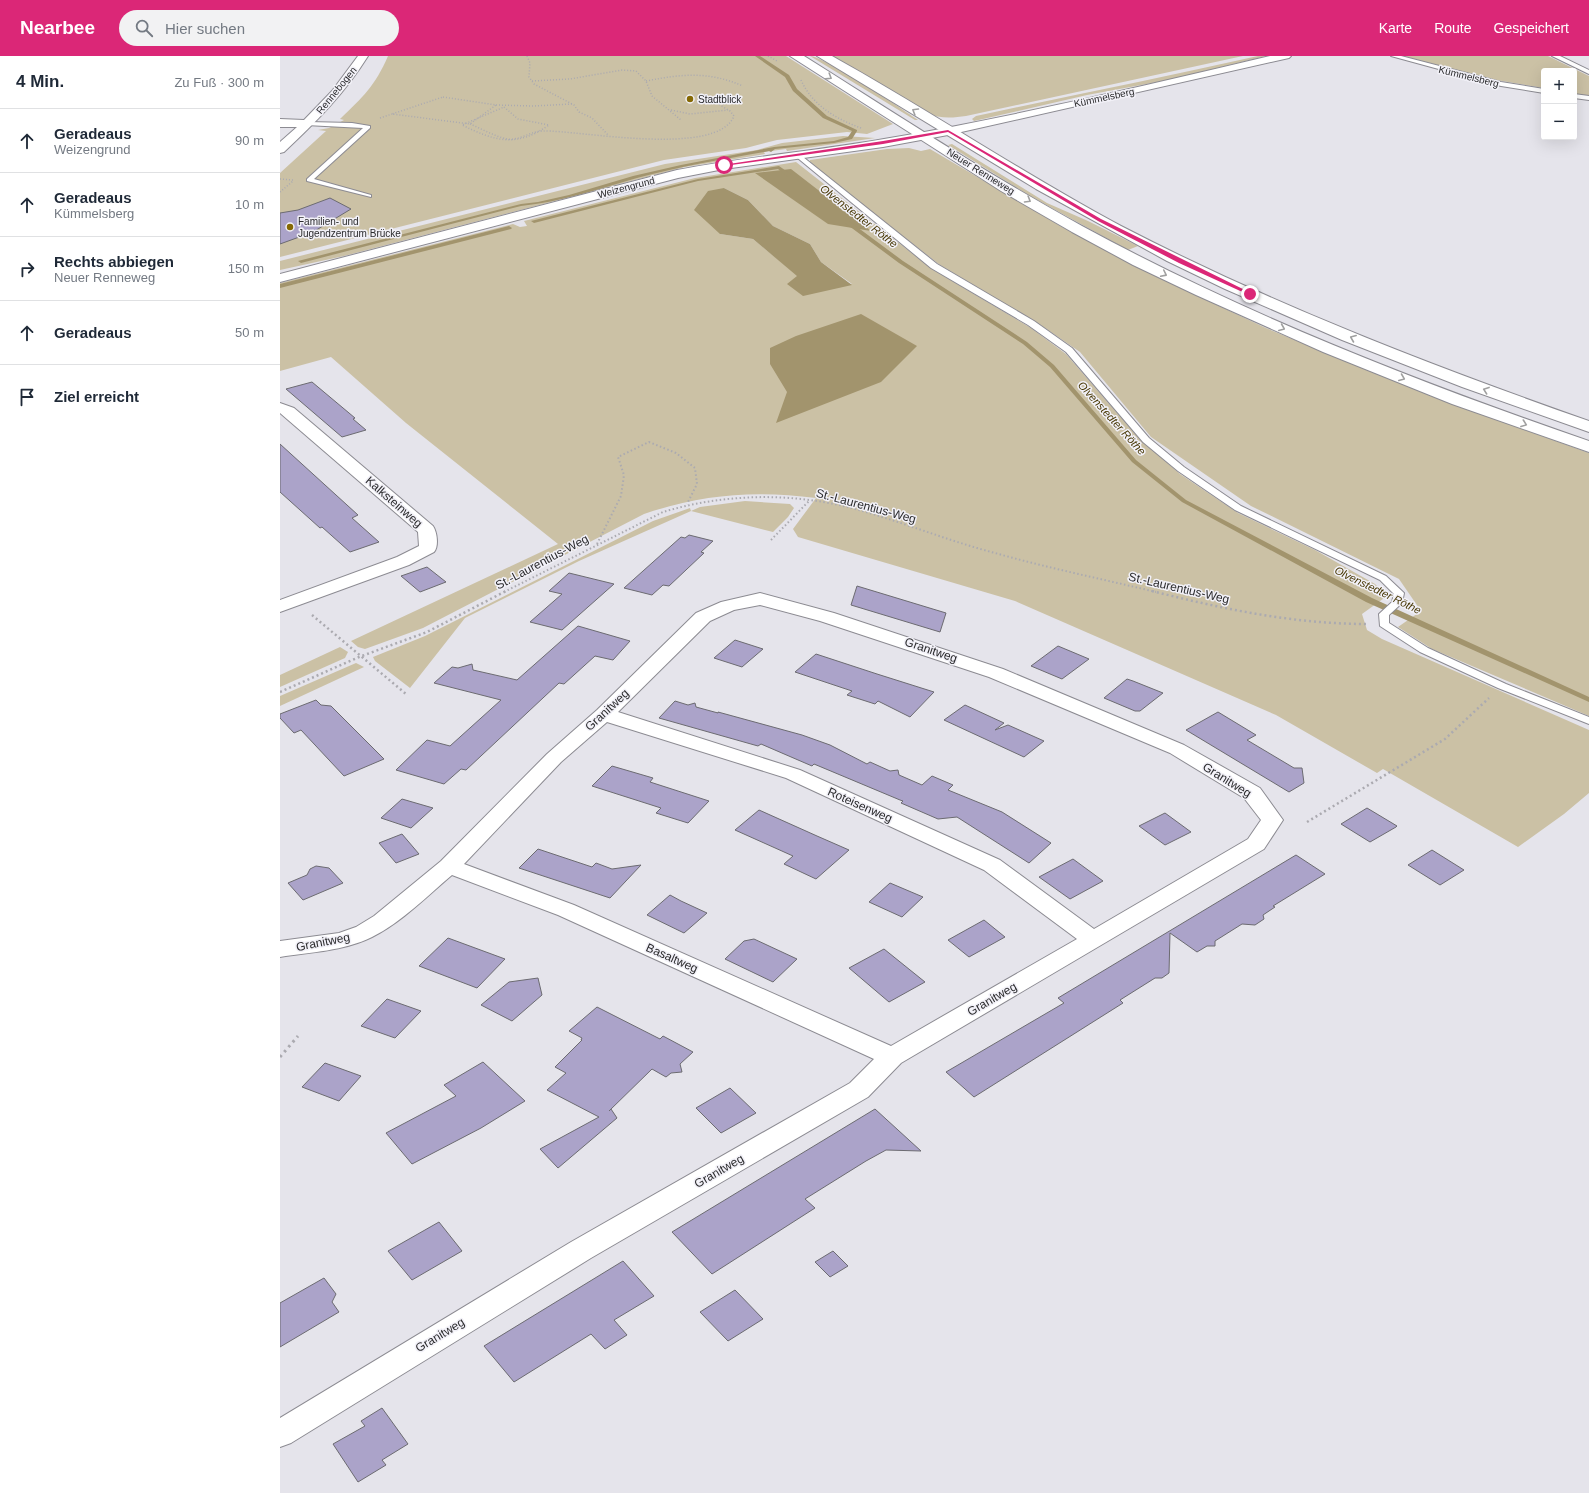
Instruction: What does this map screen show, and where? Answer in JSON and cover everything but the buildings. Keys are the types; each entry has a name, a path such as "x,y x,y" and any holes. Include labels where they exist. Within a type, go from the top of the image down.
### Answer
{"main road":[{"name":"Neuer Renneweg","path":"796,56 1034,204 1129,256 1216,299 1338,352 1470,404 1589,447"},
{"name":"Neuer Renneweg","path":"823,56 1050,192 1152,247 1215,278 1324,326 1439,372 1589,427"},
{"name":"Kümmelsberg","path":"924,136 1170,83 1285,56"},
{"name":"Weizengrund","path":"280,278 334,262 677,174 796,154 924,136"},
{"name":"Weizengrund","path":"280,272 334,262"}],"street":[{"name":"Rennebogen","path":"280,149 308,124 345,83 363,56"},
{"name":"Rennebogen","path":"280,123 308,124"},
{"name":"Kalksteinweg","path":"280,408 288,410 428,530 428,548 403,561 288,603"},
{"name":"Granitweg","path":"280,949 343,940 364,932 382,921 449,866 554,758 604,714 703,617 728,606 760,599 827,617 885,635 996,673 1177,749 1252,793 1272,820 1256,844 892,1058 859,1090 581,1250 280,1434"},
{"name":"Roteisenweg","path":"604,714 793,774 992,864 1094,940"},
{"name":"Basaltweg","path":"449,866 566,910 892,1058"}],"lane":[{"name":"Kümmelsberg","path":"1394,56 1501,84 1541,91"},
{"path":"1555,56 1589,72"},
{"path":"1577,96 1589,98"},
{"path":"308,124 368,127 309,180 369,196"},
{"path":"796,154 934,266 1031,324 1069,350 1102,391 1146,440 1181,469 1238,508 1383,578 1400,593 1397,603 1384,619 1424,650 1502,686 1589,721"}],"path":[{"path":"526,56 530,65 529,77 535,85 548,93 573,104 578,112 594,120 610,136"},
{"path":"768,56 780,63"},
{"path":"532,81 570,79 627,70 638,72 646,80 652,96 671,110 681,120"},
{"path":"646,80 678,75 699,74 721,77 743,86"},
{"path":"800,77 804,88 833,115 864,128"},
{"path":"352,125 392,114 443,97 496,105 533,106 573,104"},
{"path":"392,114 470,124 509,139 541,131 663,140 698,136 718,130 730,124 734,116 728,110 715,102"},
{"path":"470,124 496,105"},
{"path":"504,107 518,119 549,125 541,131 516,140 498,140 462,125 466,124 504,107"},
{"path":"671,110 690,114 728,110"},
{"path":"280,192 295,180"},
{"path":"597,544 622,496 624,475 618,457 649,442 676,453 695,468 697,484 686,505"},
{"name":"St.-Laurentius-Weg","path":"280,692 359,656 427,632 597,544 663,512 686,505 749,496 810,500 858,510 994,553 1212,606 1284,619 1333,624 1384,619"},
{"path":"771,540 810,500"},
{"path":"288,603 359,656 406,694"},
{"path":"1307,822 1445,738 1502,686"},
{"path":"280,1057 298,1036"}],"shaded area":[{"path":"388,56 786,56 893,124 867,134 847,132 777,140 746,148 664,160 280,257 280,173 326,131 318,130 329,128 344,120 340,119 368,90"},
{"path":"810,56 818,58 846,73 918,120 915,120"},
{"path":"832,56 1243,56 951,118 927,113"},
{"path":"1258,56 1266,56 1168,80 1087,95 974,121 972,119 976,116"},
{"path":"1403,56 1548,56 1573,68 1541,68 1541,88 1496,80"},
{"path":"1577,70 1589,76 1589,96 1577,94"},
{"path":"843,136 875,138 787,151 786,149 764,152 765,154 685,167 344,256 280,270 280,261 665,164 757,150 782,143"},
{"path":"952,144 1047,203 1088,221 1138,246 1128,250 1030,196 948,145"},
{"path":"909,148 921,151 930,149 1062,227 1187,291 1266,328 1367,370 1467,409 1589,453 1589,716 1432,649 1398,627 1421,611 1399,579 1251,506 1151,437 1080,352 1042,326 940,265 810,164 810,160 887,149"},
{"path":"796,162 932,269 1031,328 1066,354 1138,437 1180,474 1238,513 1315,550 1375,584 1387,596 1362,614 1367,630 1382,639 1589,730 1589,793 1564,814 1518,847 1383,769 1377,773 1276,715 1015,601 798,537 793,529 816,498 771,494 750,494 708,498 666,507 644,514 423,628 365,649 358,647 351,641 558,544 406,423 331,357 280,371 280,283 513,224 520,227 527,226 524,221 695,178","holes":["724,188 748,200 773,226 810,244 821,262 852,284 798,276 753,239 720,234"]},
{"path":"791,169 871,231 828,224 755,173"},
{"path":"724,188 748,200 773,226 810,244 821,262 852,285 803,296 787,284 797,276 753,239 720,234 694,210 708,191"},
{"path":"861,314 917,346 881,382 776,423 787,392 770,364 770,348 796,336"},
{"path":"745,501 790,504 794,508 788,517 773,532 691,511 700,507"},
{"path":"690,508 691,511 579,561 465,618 410,688 375,661 373,657 425,636 653,521"},
{"path":"340,647 348,652 345,658 280,687 280,675"},
{"path":"356,663 364,667 280,706 280,696"}],"waterway":[{"path":"757,56 787,76 795,90 825,117 855,131 850,138 834,142 774,148 771,151"},
{"path":"301,261 521,205 571,196 651,173 771,149"},
{"path":"534,221 698,180 779,167 790,176"},
{"name":"Olvenstedter Röthe","path":"847,222 901,262 1025,343 1052,366 1134,461 1184,501 1369,600 1589,700"},
{"path":"280,286 509,228"}],"place":[{"name":"Stadtblick","path":"690,99"},
{"name":"Familien- und Jugendzentrum Brücke","path":"290,227"}],"route":[{"path":"724,165 948,131 1100,220 1181,262 1250,294"}]}
